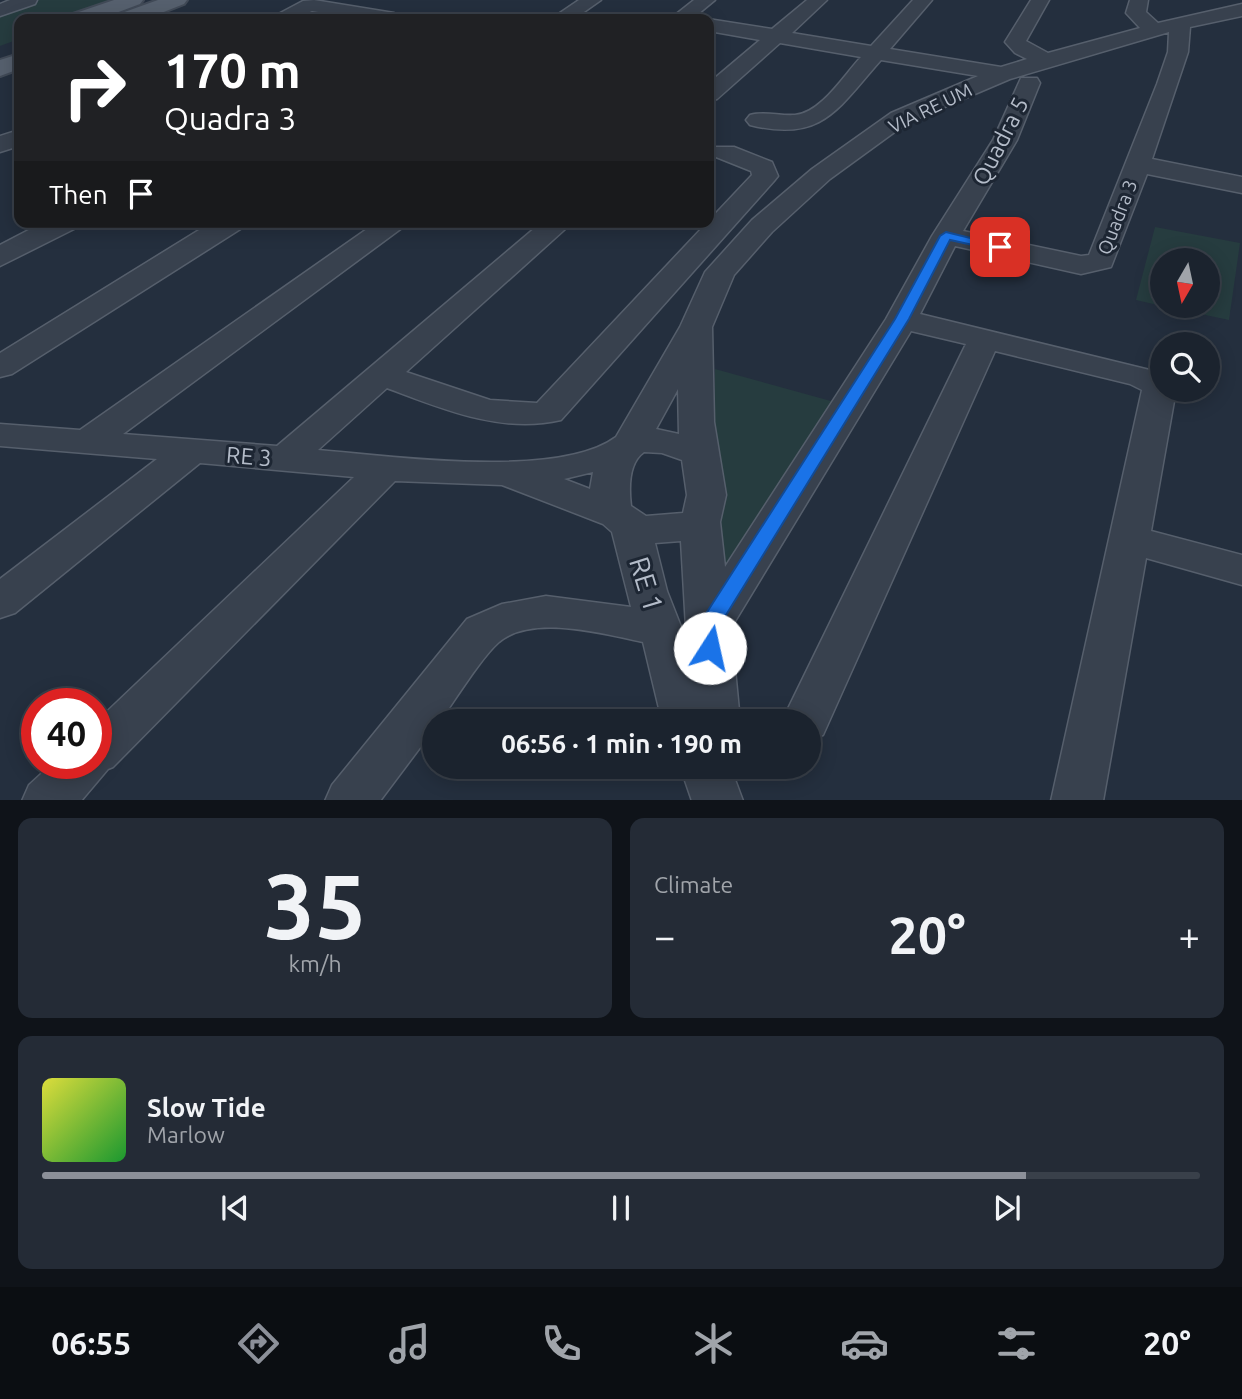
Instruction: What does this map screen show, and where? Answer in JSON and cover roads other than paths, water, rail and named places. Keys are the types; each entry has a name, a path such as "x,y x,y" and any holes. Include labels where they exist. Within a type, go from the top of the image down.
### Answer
{"main road":[{"path":"95,14 133,0"},
{"path":"140,14 177,0"}],"street":[{"path":"0,10 28,0"},
{"path":"361,13 390,0"},
{"path":"569,14 592,0"},
{"path":"687,14 706,0"},
{"path":"714,90 818,0"},
{"path":"758,120 797,122 820,116 923,0"},
{"path":"714,26 876,52 1026,72 1022,49 1015,42 1040,0"},
{"path":"1139,0 1136,13 1167,26"},
{"path":"290,14 310,5 366,14"},
{"name":"VIA RE UM","path":"624,449 696,327 720,272 762,226 821,174 899,118 1026,72 1167,26 1242,10"},
{"name":"Quadra 3","path":"946,236 1081,265 1101,261 1172,73 1178,51 1167,26"},
{"name":"Quadra 5","path":"708,628 902,319 946,236 1005,140 1026,72"},
{"path":"380,374 508,416 533,417 548,412 765,176 763,167 754,161 725,152"},
{"path":"1137,164 1242,185"},
{"path":"0,257 55,228"},
{"path":"0,367 222,228"},
{"path":"88,442 388,228"},
{"path":"285,459 380,374 552,228"},
{"path":"902,319 1142,377 1155,383 1159,396 1077,800"},
{"name":"VIA RE UM","path":"696,327 699,454"},
{"path":"812,709 985,338"},
{"name":"RE 3","path":"0,435 386,468 499,472 570,467 624,449"},
{"path":"700,522 661,532 623,521 607,496 624,449 661,441 699,454 708,485 706,508 700,522 715,709"},
{"path":"0,602 192,451"},
{"path":"112,737 386,468"},
{"name":"RE 3","path":"499,472 556,489 623,521"},
{"name":"RE 1","path":"623,521 646,591 662,629 681,709"},
{"path":"1128,539 1242,570"},
{"path":"350,800 483,631 495,622 518,614 549,612 662,629"},
{"path":"47,800 69,779"}]}
